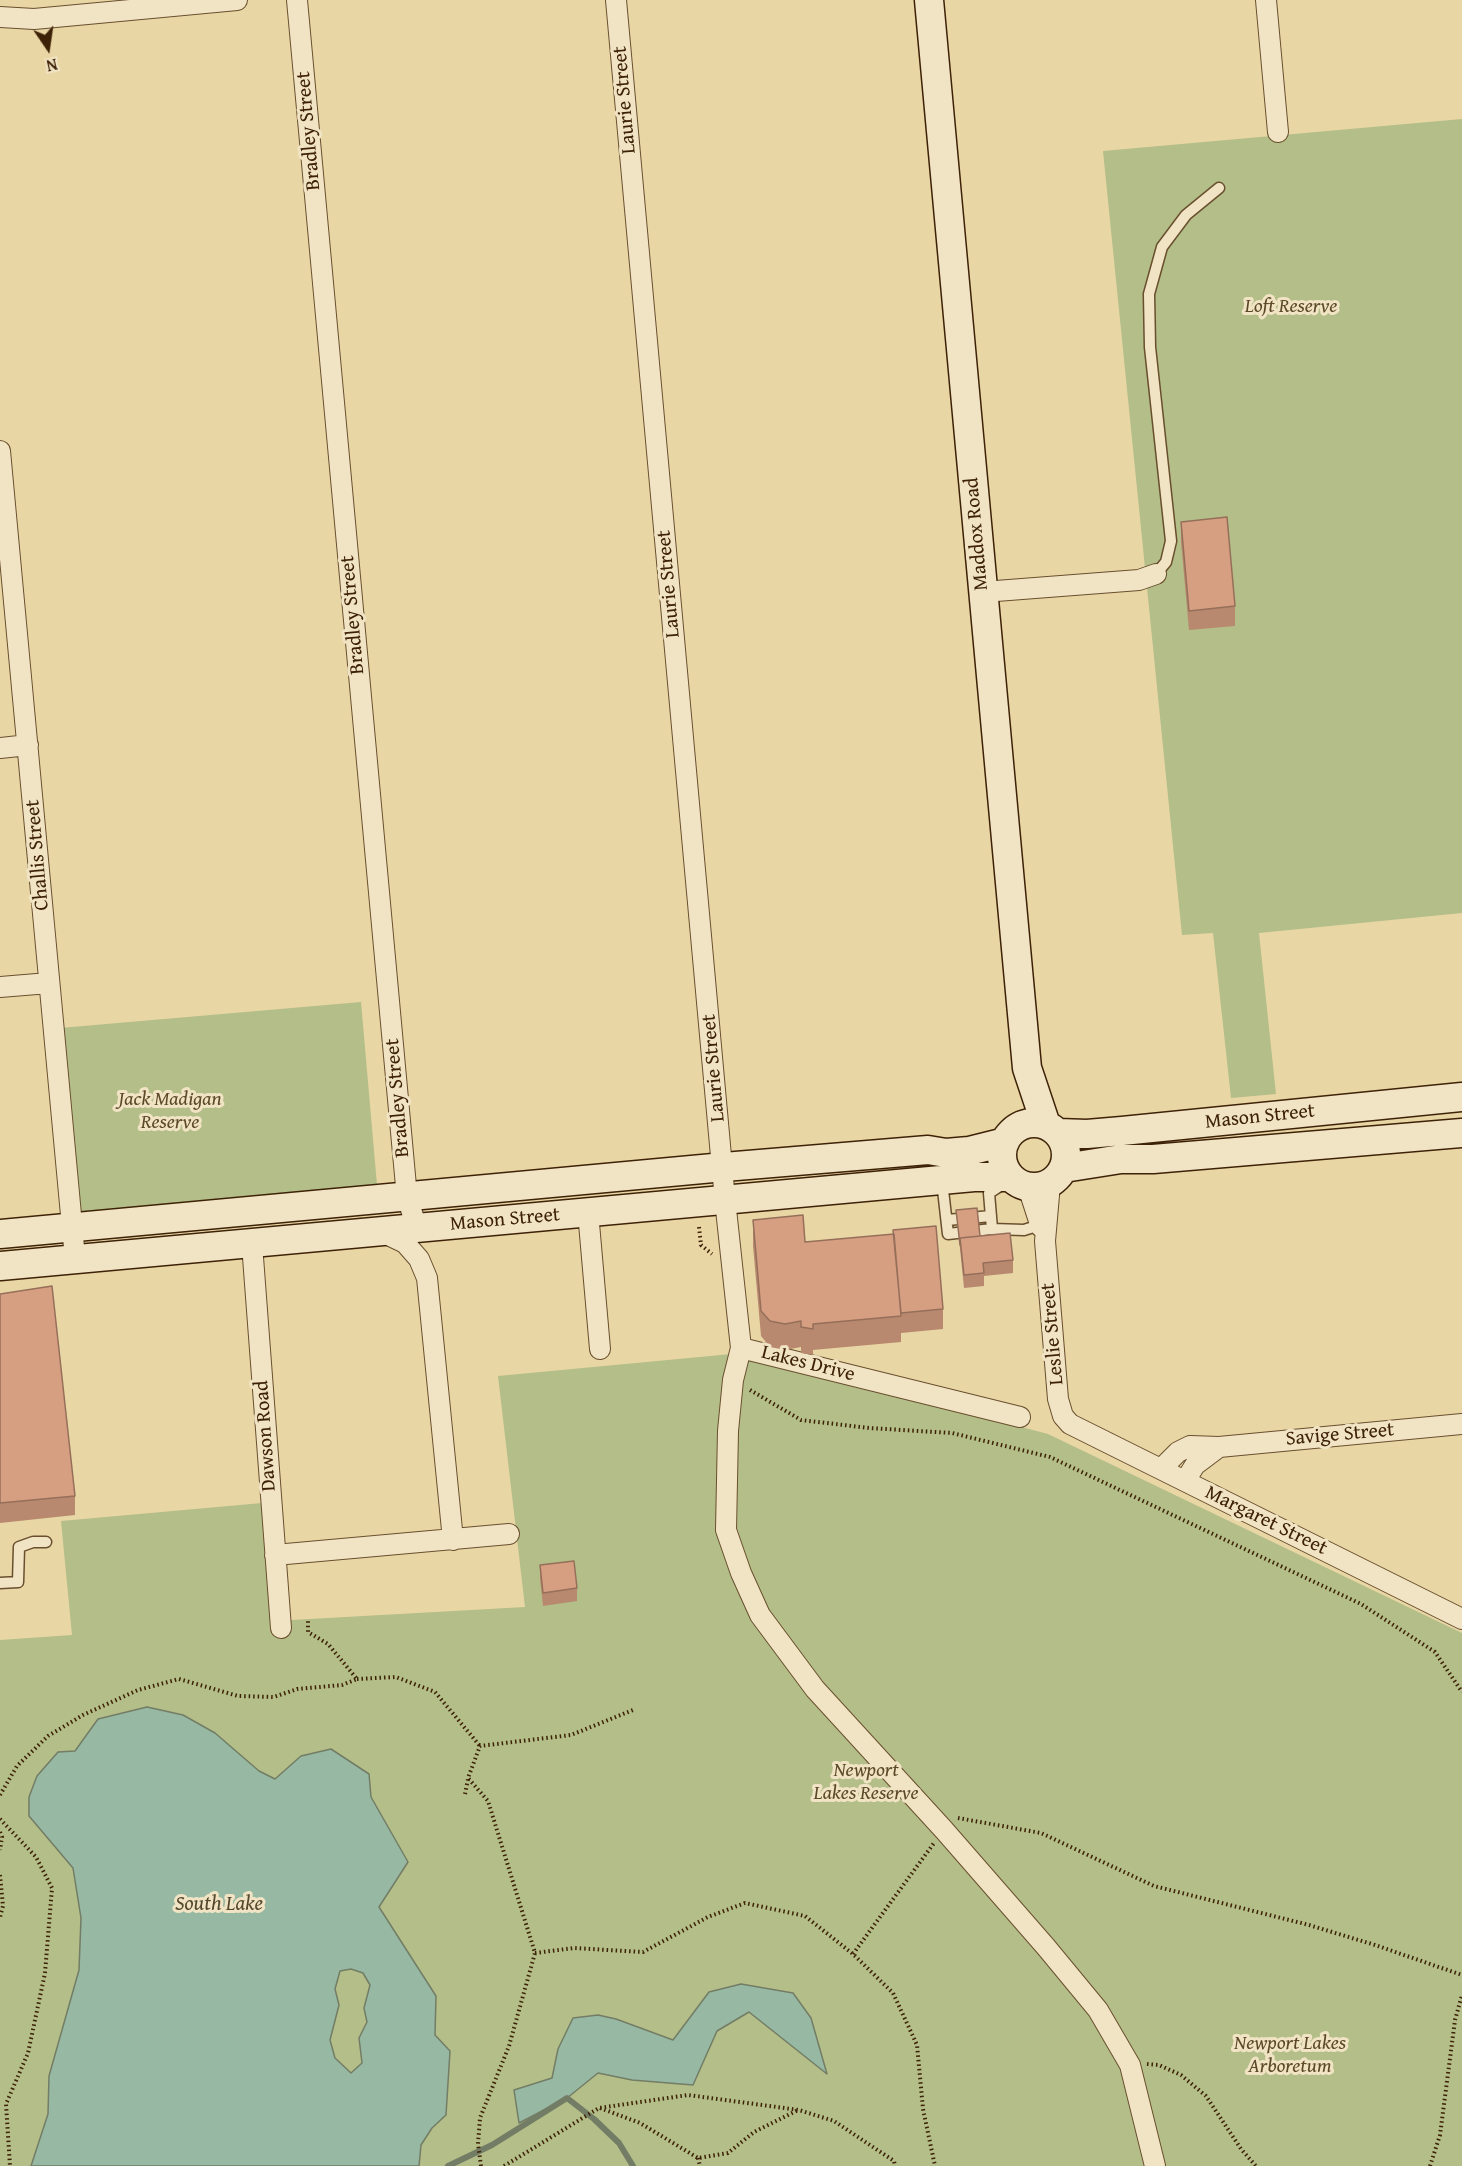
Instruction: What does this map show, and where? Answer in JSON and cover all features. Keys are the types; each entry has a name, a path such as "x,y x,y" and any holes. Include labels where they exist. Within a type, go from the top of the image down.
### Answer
{"street":[{"path":"0,28 88,7 237,0"},
{"name":"Bradley Street","path":"297,0 407,1197 417,1228"},
{"name":"Laurie Street","path":"616,0 725,1200"},
{"name":"Maddox Road","path":"929,0 1032,1132"},
{"path":"1266,0 1278,132"},
{"path":"0,17 34,19"},
{"name":"Challis Street","path":"0,451 3,509 28,745 75,1258"},
{"path":"982,592 1139,580 1156,574"},
{"path":"0,748 28,745"},
{"path":"0,987 49,983"},
{"name":"Mason Street","path":"0,1234 723,1167 928,1150 946,1153 969,1151 1032,1132 1087,1134 1462,1097"},
{"path":"1032,1132 1066,1149 1033,1179 1002,1160 1032,1132"},
{"name":"Mason Street","path":"0,1266 942,1180 1033,1179 1121,1159 1153,1159 1462,1133"},
{"name":"Leslie Street","path":"1033,1179 1044,1230 1058,1399 1063,1416 1070,1424"},
{"name":"Lakes Drive","path":"725,1200 741,1348 1020,1416"},
{"path":"588,1212 600,1348"},
{"path":"380,1231 405,1243 419,1259 427,1278 453,1540"},
{"name":"Dawson Road","path":"252,1244 281,1628"},
{"path":"741,1348 733,1380 728,1431 726,1530 741,1573 760,1615 815,1689 944,1830 1098,2010 1130,2065 1155,2166"},
{"name":"Margaret Street","path":"1070,1424 1462,1619"},
{"name":"Savige Street","path":"1161,1469 1178,1452 1190,1446 1219,1447 1462,1424"},
{"path":"1185,1481 1195,1465 1219,1447"},
{"path":"275,1555 508,1534"}],"lane":[{"path":"1156,574 1166,561 1171,541 1150,347 1149,294 1162,247 1186,215 1219,188"},
{"path":"993,1229 989,1193 1033,1179"},
{"path":"942,1180 948,1234 993,1229 1044,1230"},
{"path":"947,1220 991,1216"},
{"path":"0,1583 18,1582 19,1547 33,1542 46,1542"}],"path":[{"path":"733,1380 801,1420 869,1428 952,1433 1050,1457 1361,1604 1435,1652 1462,1692"},
{"path":"308,1620 308,1632 328,1644 357,1678"},
{"path":"0,1795 17,1766 48,1736 83,1714 138,1690 179,1679 238,1696 274,1696 297,1689 342,1685 357,1678 396,1677 435,1692 480,1746"},
{"path":"480,1746 571,1735 633,1710"},
{"path":"465,1794 468,1778 480,1746"},
{"path":"468,1778 488,1801 535,1953 509,2046 480,2118 478,2144 481,2166"},
{"path":"927,1812 1041,1833 1154,1886 1375,1944 1462,1975"},
{"path":"0,1819 36,1857 52,1888 45,1973 28,2053 6,2104 10,2166"},
{"path":"854,1954 944,1830"},
{"path":"0,1832 2,1837 0,1850"},
{"path":"0,1875 3,1906 0,1917"},
{"path":"535,1953 574,1948 643,1952 708,1917 745,1903 806,1916 854,1954 893,1993 918,2045 923,2109 935,2166"},
{"path":"1430,2166 1440,2135 1455,2020 1462,1995"},
{"path":"1130,2065 1159,2065 1181,2075 1206,2096 1241,2149 1256,2166"},
{"path":"504,2166 599,2108 688,2095 799,2110 834,2121 894,2161 895,2166"},
{"path":"599,2108 640,2123 698,2158 728,2153 754,2132 799,2110"},
{"path":"698,2158 700,2166"}],"green space":[{"name":"Loft Reserve","path":"1462,119 1462,913 1259,933 1276,1094 1231,1098 1213,933 1182,935 1103,151"},
{"name":"Jack Madigan Reserve","path":"361,1002 377,1185 74,1214 60,1028"},
{"name":"Newport Lakes Reserve","path":"742,1353 1048,1434 1462,1633 1462,2166 0,2166 0,1640 72,1635 61,1521 262,1503 274,1621 525,1607 498,1376"}],"water":[{"name":"South Lake","path":"147,1707 183,1715 215,1733 259,1771 275,1779 301,1756 331,1749 369,1774 371,1797 408,1862 379,1907 436,1996 435,2035 450,2051 446,2115 432,2128 421,2145 419,2166 31,2166 48,2114 49,2076 79,1970 81,1918 73,1868 29,1816 29,1797 37,1776 58,1752 75,1751 98,1719","holes":["351,1969 363,1973 370,1985 364,2008 367,2022 359,2038 362,2063 351,2073 335,2058 330,2040 339,2005 335,1989 340,1971"]},
{"path":"741,1984 793,1993 811,2018 827,2074 749,2012 717,2031 693,2085 632,2080 598,2073 567,2098 519,2123 514,2090 552,2078 558,2049 573,2018 598,2015 616,2019 673,2040 709,1992"}],"building":[{"path":"1227,517 1235,606 1189,611 1181,522"},
{"path":"977,1208 980,1236 960,1238 960,1245 956,1210"},
{"path":"803,1215 805,1242 894,1234 901,1316 813,1324 813,1329 801,1327 801,1321 785,1324 770,1321 761,1311 753,1220"},
{"path":"936,1226 943,1309 901,1313 893,1230"},
{"path":"1010,1233 1013,1260 983,1263 984,1273 964,1275 960,1238"},
{"path":"52,1286 75,1496 0,1503 0,1294"},
{"path":"574,1561 577,1588 543,1593 540,1565"}],"waterway":[{"path":"448,2166 492,2145 567,2098 619,2143 633,2166"}],"park label":[{"name":"Newport Lakes Arboretum","path":"1290,2056"}]}
